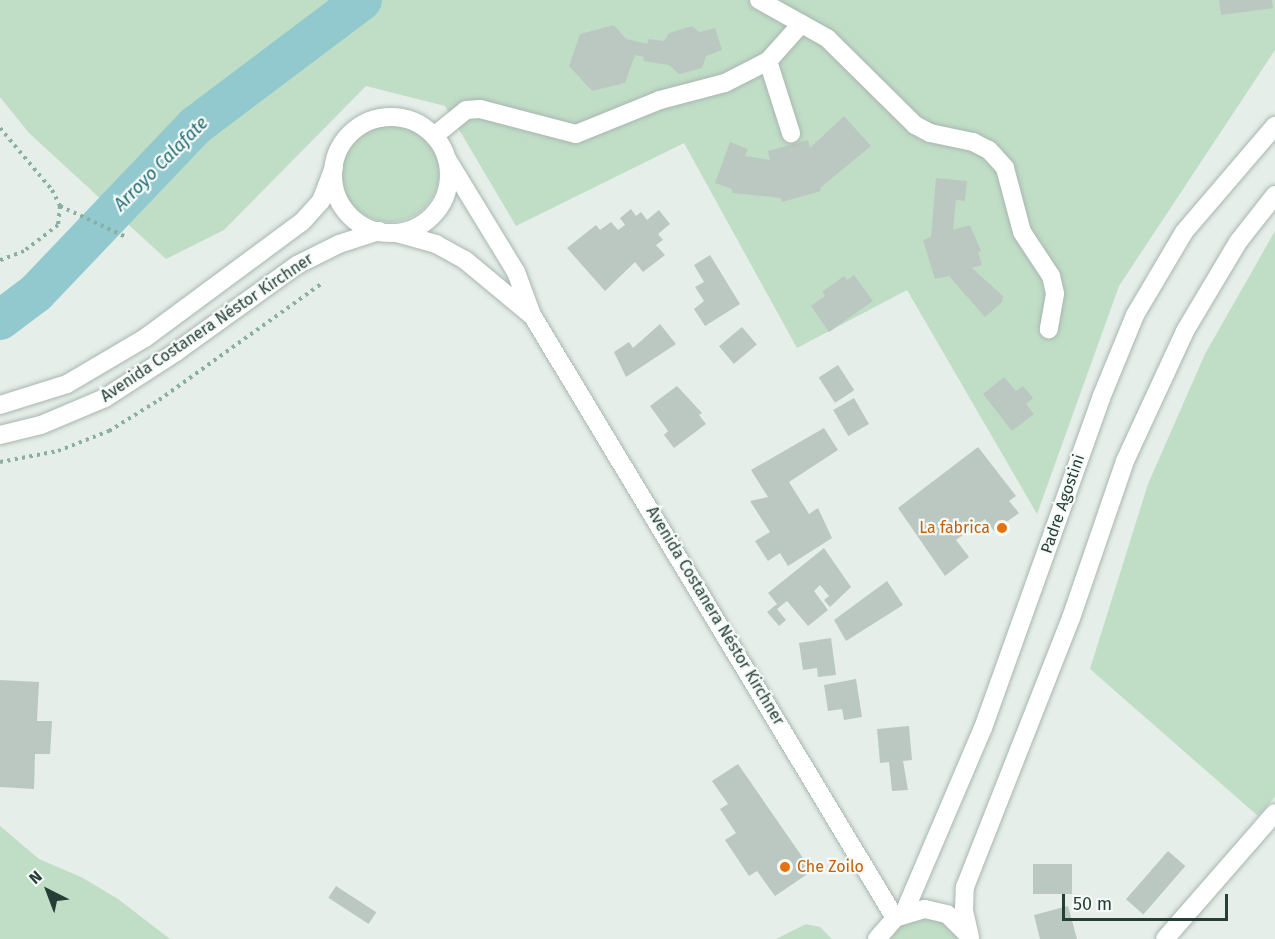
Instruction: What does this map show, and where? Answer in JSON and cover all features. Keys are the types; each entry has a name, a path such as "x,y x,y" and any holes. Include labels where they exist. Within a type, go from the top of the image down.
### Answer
{"street":[{"path":"759,0 827,38 915,124 930,133 973,142 989,150 1005,168 1022,232 1051,276 1055,294 1049,329"},
{"path":"434,136 466,110 480,109 576,134 660,100 725,83 768,61 801,24"},
{"path":"768,61 791,133"},
{"name":"Avenida Costanera Néstor Kirchner","path":"0,405 67,384 145,338 302,222 321,201 340,148 351,132 374,119 400,117 419,124 434,136 516,272 532,315 900,915"},
{"name":"Padre Agostini","path":"877,939 900,915 983,728 1101,398 1135,315 1184,232 1275,126"},
{"name":"Avenida Costanera Néstor Kirchner","path":"0,435 41,425 105,398 177,352 297,265 339,244 385,232 414,228 437,209 448,182 447,159"},
{"name":"Avenida Costanera Néstor Kirchner","path":"334,166 335,191 344,208 357,221 385,232 421,239 451,252 491,279 532,315"},
{"path":"970,938 964,910 965,886 1068,627 1125,460 1185,331 1238,242 1275,195"},
{"path":"1165,939 1275,813"},
{"path":"900,915 925,909 947,914 970,938"}],"path":[{"path":"0,128 52,190 60,206 58,225 24,251 0,260"},
{"path":"60,206 128,238"},
{"path":"0,462 58,451 109,431 321,284"}],"green space":[{"path":"0,0 1275,0 1275,50 1119,286 1037,514 907,290 797,348 684,143 516,226 445,106 366,86 224,230 166,259 29,133 0,97"},
{"path":"390,124 409,127 425,138 436,154 439,173 436,192 425,208 409,219 390,222 371,219 355,208 344,192 341,173 344,154 355,138 371,127"},
{"path":"1275,231 1275,797 1258,816 1090,669 1148,484 1205,354"},
{"path":"0,826 39,859 83,878 118,899 170,939 0,939"},
{"path":"923,917 939,919 963,939 886,939 900,924"},
{"path":"806,924 820,927 832,939 776,939"}],"building":[{"path":"1219,0 1272,0 1273,8 1221,15"},
{"path":"614,25 626,39 647,44 649,39 664,41 669,33 692,26 699,32 715,28 722,50 706,56 702,68 679,74 669,65 643,61 644,57 635,55 625,83 592,91 569,66 580,34"},
{"path":"844,116 871,146 820,188 821,191 782,202 781,198 732,193 732,189 715,183 730,142 748,149 745,156 770,160 768,151 808,140 810,148"},
{"path":"936,178 967,181 965,201 956,200 953,230 970,225 981,251 978,252 982,265 972,268 1003,296 1002,302 985,317 949,276 935,279 923,240 931,237"},
{"path":"631,209 636,216 641,212 647,220 659,210 670,224 658,234 663,240 656,245 665,255 643,272 635,262 605,291 567,248 596,225 600,230 611,222 618,230 625,225 620,218"},
{"path":"710,255 740,304 705,326 694,309 704,301 695,287 704,282 694,265"},
{"path":"854,275 873,301 829,332 811,306 825,296 822,292 844,276 847,280"},
{"path":"660,324 676,344 626,377 614,352 629,342 633,348"},
{"path":"742,327 757,345 734,364 719,346"},
{"path":"838,365 854,390 835,403 819,378"},
{"path":"1004,377 1016,391 1023,386 1033,398 1026,404 1034,414 1012,431 983,394"},
{"path":"677,386 702,413 699,415 706,424 674,448 664,435 668,431 650,406"},
{"path":"854,398 869,424 848,436 833,410"},
{"path":"824,428 838,450 789,482 809,514 818,508 832,538 788,566 780,553 768,561 755,541 770,532 750,501 768,497 751,470"},
{"path":"978,447 1016,496 1009,501 1019,513 994,531 985,519 956,540 969,557 945,576 898,508"},
{"path":"824,548 851,587 830,607 824,600 829,596 820,585 814,591 828,610 808,626 787,601 777,609 786,620 779,626 767,612 777,604 768,593"},
{"path":"887,581 903,605 846,641 834,620"},
{"path":"831,638 836,675 818,677 817,668 803,670 799,643"},
{"path":"856,679 862,717 844,720 842,709 828,711 824,685"},
{"path":"0,680 39,682 37,721 52,721 50,754 35,754 34,789 0,787"},
{"path":"909,726 912,760 903,761 908,790 892,791 889,762 880,763 877,729"},
{"path":"738,764 812,871 775,896 757,871 749,876 725,840 736,833 720,809 728,804 712,781"},
{"path":"1168,851 1185,866 1143,914 1126,899"},
{"path":"1033,864 1072,864 1072,894 1033,894"},
{"path":"336,886 376,912 369,924 328,898"},
{"path":"1068,906 1077,939 1040,939 1034,915"}],"waterway":[{"name":"Arroyo Calafate","path":"0,320 36,293 195,126 362,0"}],"place":[{"name":"La fabrica","path":"1002,528"},
{"name":"Che Zoilo","path":"785,867"}]}
